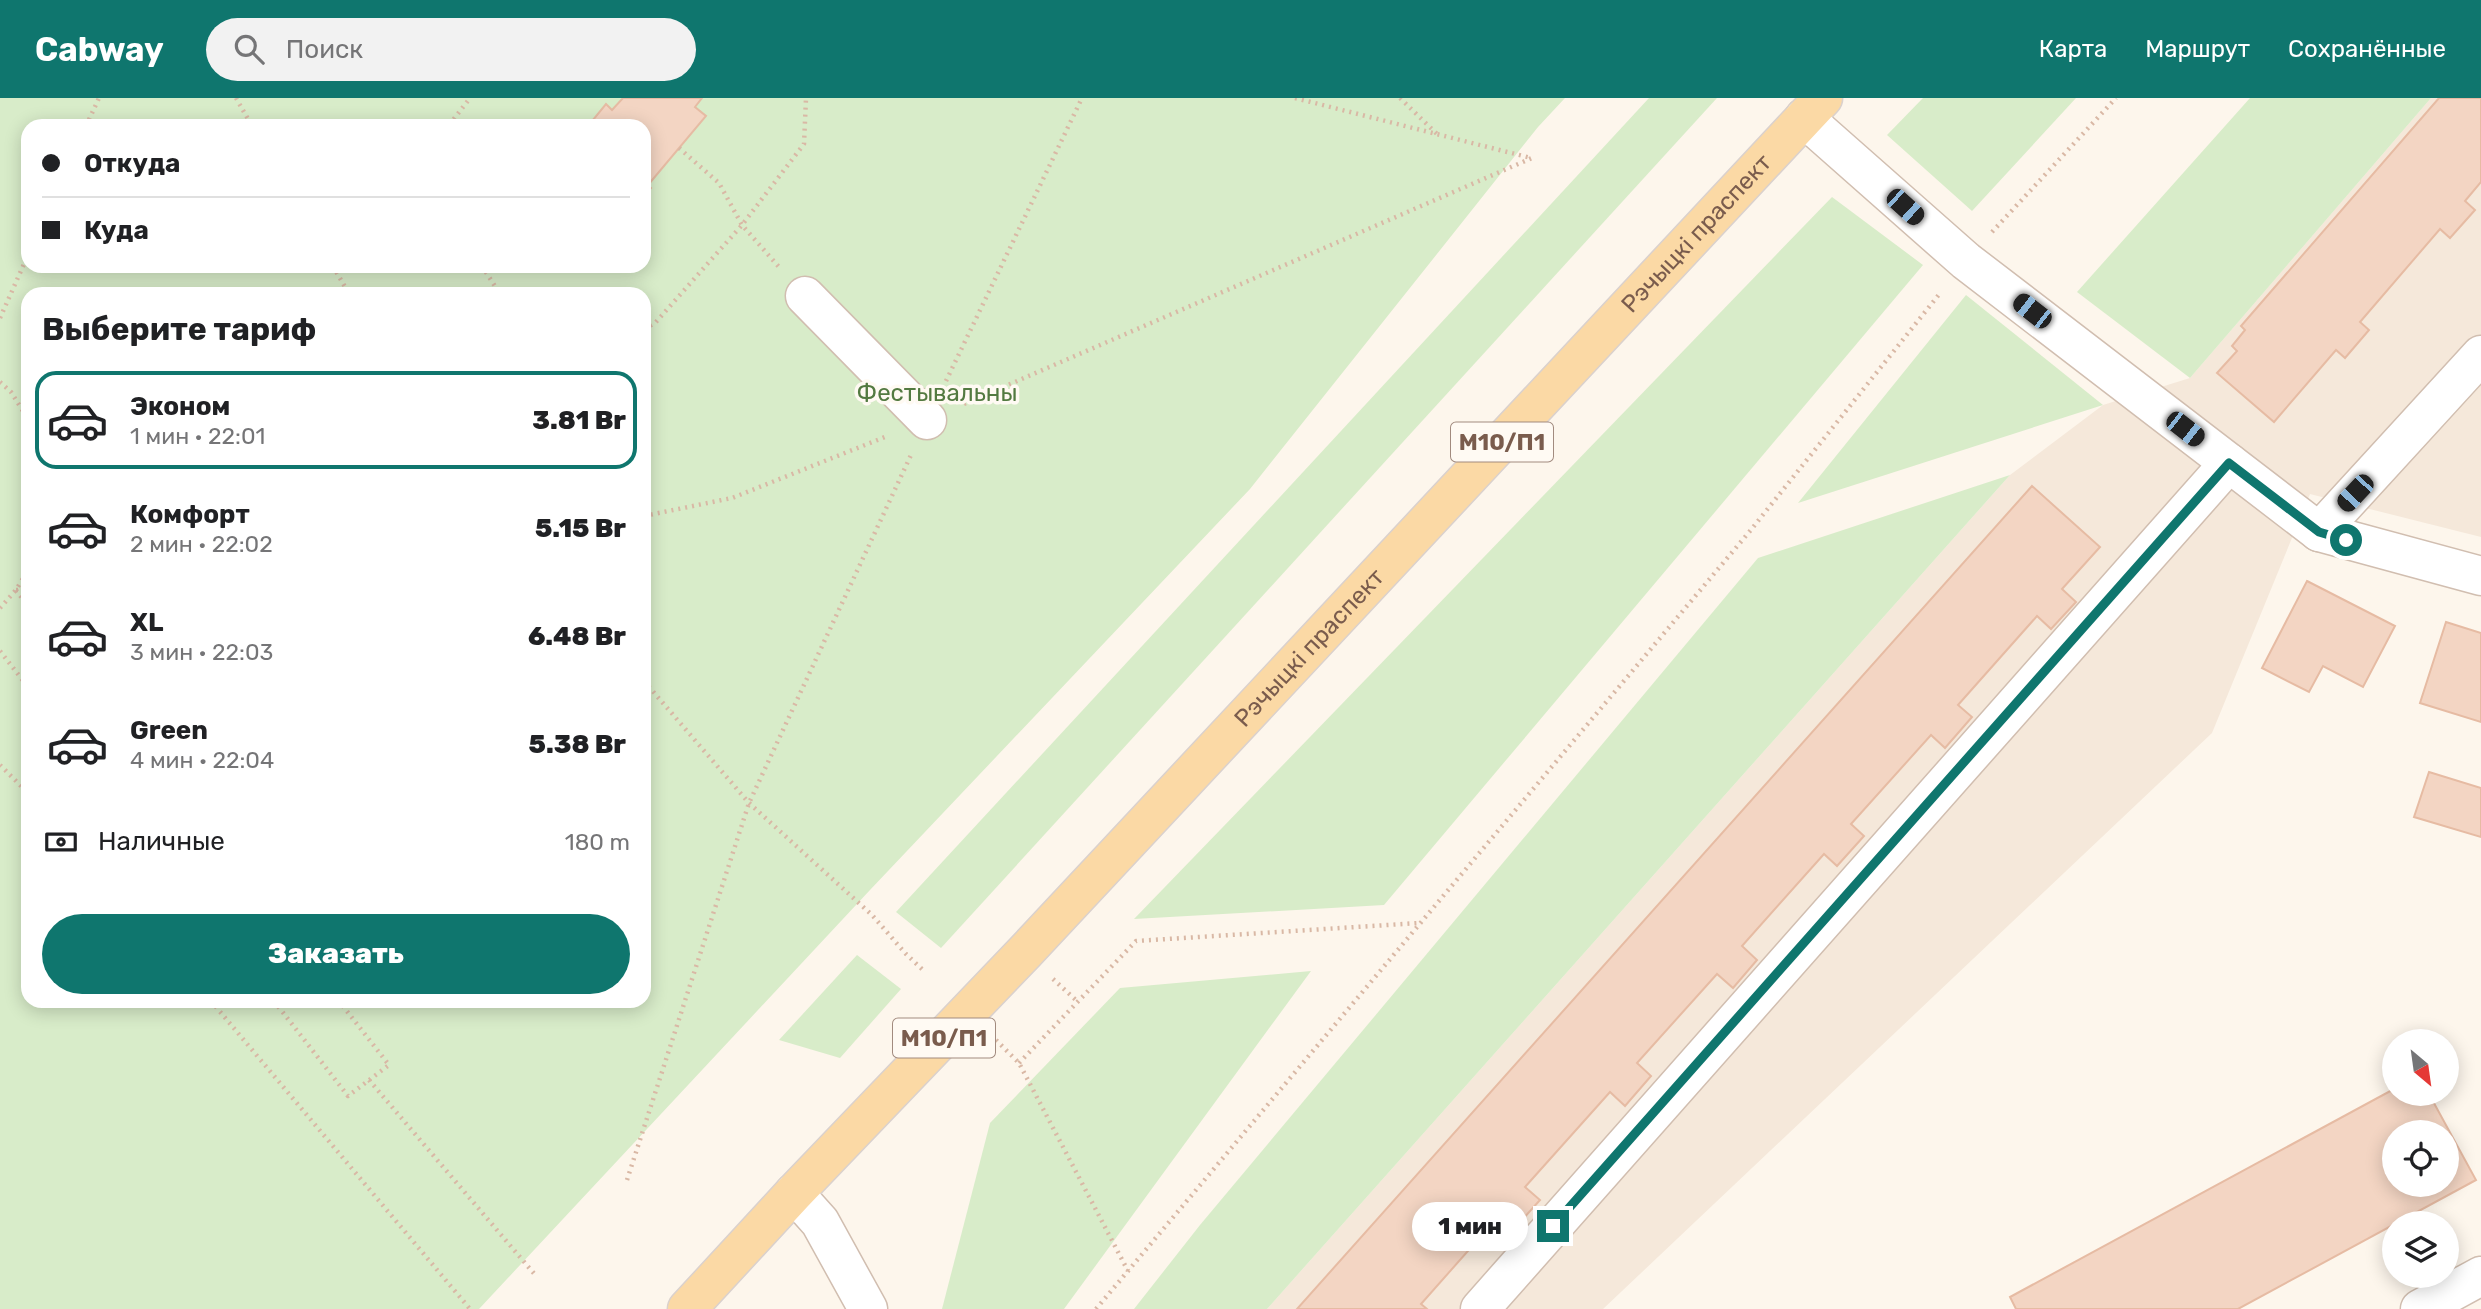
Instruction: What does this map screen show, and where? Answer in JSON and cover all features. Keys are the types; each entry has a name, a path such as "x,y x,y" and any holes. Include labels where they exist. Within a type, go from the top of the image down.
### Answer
{"main road":[{"name":"Рэчыцкі праспект","path":"687,1309 1025,952 1814,108"}],"street":[{"path":"1814,108 1966,261 2319,532 2481,576"},
{"path":"805,296 928,420"},
{"path":"2319,532 2481,355"},
{"path":"1480,1309 2229,463"},
{"path":"794,1194 820,1222 868,1309"},
{"path":"2420,1309 2481,1276"}],"path":[{"path":"89,119 99,98"},
{"path":"236,98 248,119"},
{"path":"454,119 470,98"},
{"path":"651,325 742,225 804,144 806,98"},
{"path":"626,1180 749,803 1082,98"},
{"path":"651,515 732,498 928,420 1532,158 1295,98"},
{"path":"1400,98 1439,136"},
{"path":"1096,1309 1750,531 1966,261 2116,98"},
{"path":"679,148 719,183 742,225 805,296"},
{"path":"0,318 21,271"},
{"path":"0,382 11,392 21,408"},
{"path":"0,608 21,582"},
{"path":"16,590 21,590"},
{"path":"16,590 21,597"},
{"path":"0,651 21,678"},
{"path":"651,689 749,803 872,915 924,971"},
{"path":"0,765 21,786"},
{"path":"1019,1063 1136,941 1420,923"},
{"path":"217,1008 470,1309"},
{"path":"279,1008 348,1096 389,1065 344,1008"},
{"path":"996,1040 1019,1063 1129,1271"},
{"path":"369,1080 537,1277"}],"shaded area":[{"path":"2431,98 2481,98 2481,537 2310,494 2212,733 1603,1309 1267,1309 2010,475 2103,405 2190,378"}],"green space":[{"name":"Фестывальны","path":"0,98 1565,98 1538,127 1250,489 870,890 479,1309 0,1309"},
{"path":"1649,98 1717,98 941,948 896,912"},
{"path":"1923,98 2076,98 1972,211 1887,135"},
{"path":"2250,98 2431,98 2190,378 2077,292"},
{"path":"1832,197 1923,265 1384,905 1134,919"},
{"path":"1966,295 2103,405 1798,503"},
{"path":"2010,475 1267,1309 1134,1309 1200,1225 1758,558"},
{"path":"857,955 901,989 840,1058 779,1040"},
{"path":"1311,971 1064,1309 942,1309 990,1123 1120,988"}],"building":[{"path":"623,98 702,98 695,107 706,116 651,181 651,119 594,119 606,104 612,110"},
{"path":"2439,98 2481,98 2481,182 2465,201 2475,210 2450,238 2440,229 2360,322 2369,330 2345,358 2336,350 2274,422 2217,373 2237,351 2232,346 2245,330 2241,326"},
{"path":"2032,486 2100,547 2062,589 2076,602 2051,629 2037,616 1958,705 1972,717 1945,748 1931,735 1851,824 1864,836 1837,866 1824,854 1742,946 1757,960 1733,988 1717,974 1637,1063 1651,1076 1625,1106 1610,1092 1525,1187 1540,1200 1513,1230 1498,1217 1421,1304 1427,1309 1297,1309"},
{"path":"2307,581 2395,626 2363,687 2323,666 2309,692 2262,668"},
{"path":"2446,622 2481,633 2481,722 2420,703"},
{"path":"2429,772 2481,788 2481,837 2414,817"},
{"path":"2382,1096 2382,1106 2436,1106 2443,1120 2382,1120 2382,1197 2445,1197 2419,1211 2382,1211 2382,1231 2238,1309 2016,1309 2010,1297"},
{"path":"2459,1149 2476,1180 2459,1189"}],"route":[{"path":"1553,1226 2229,463 2319,532 2346,540"}]}
